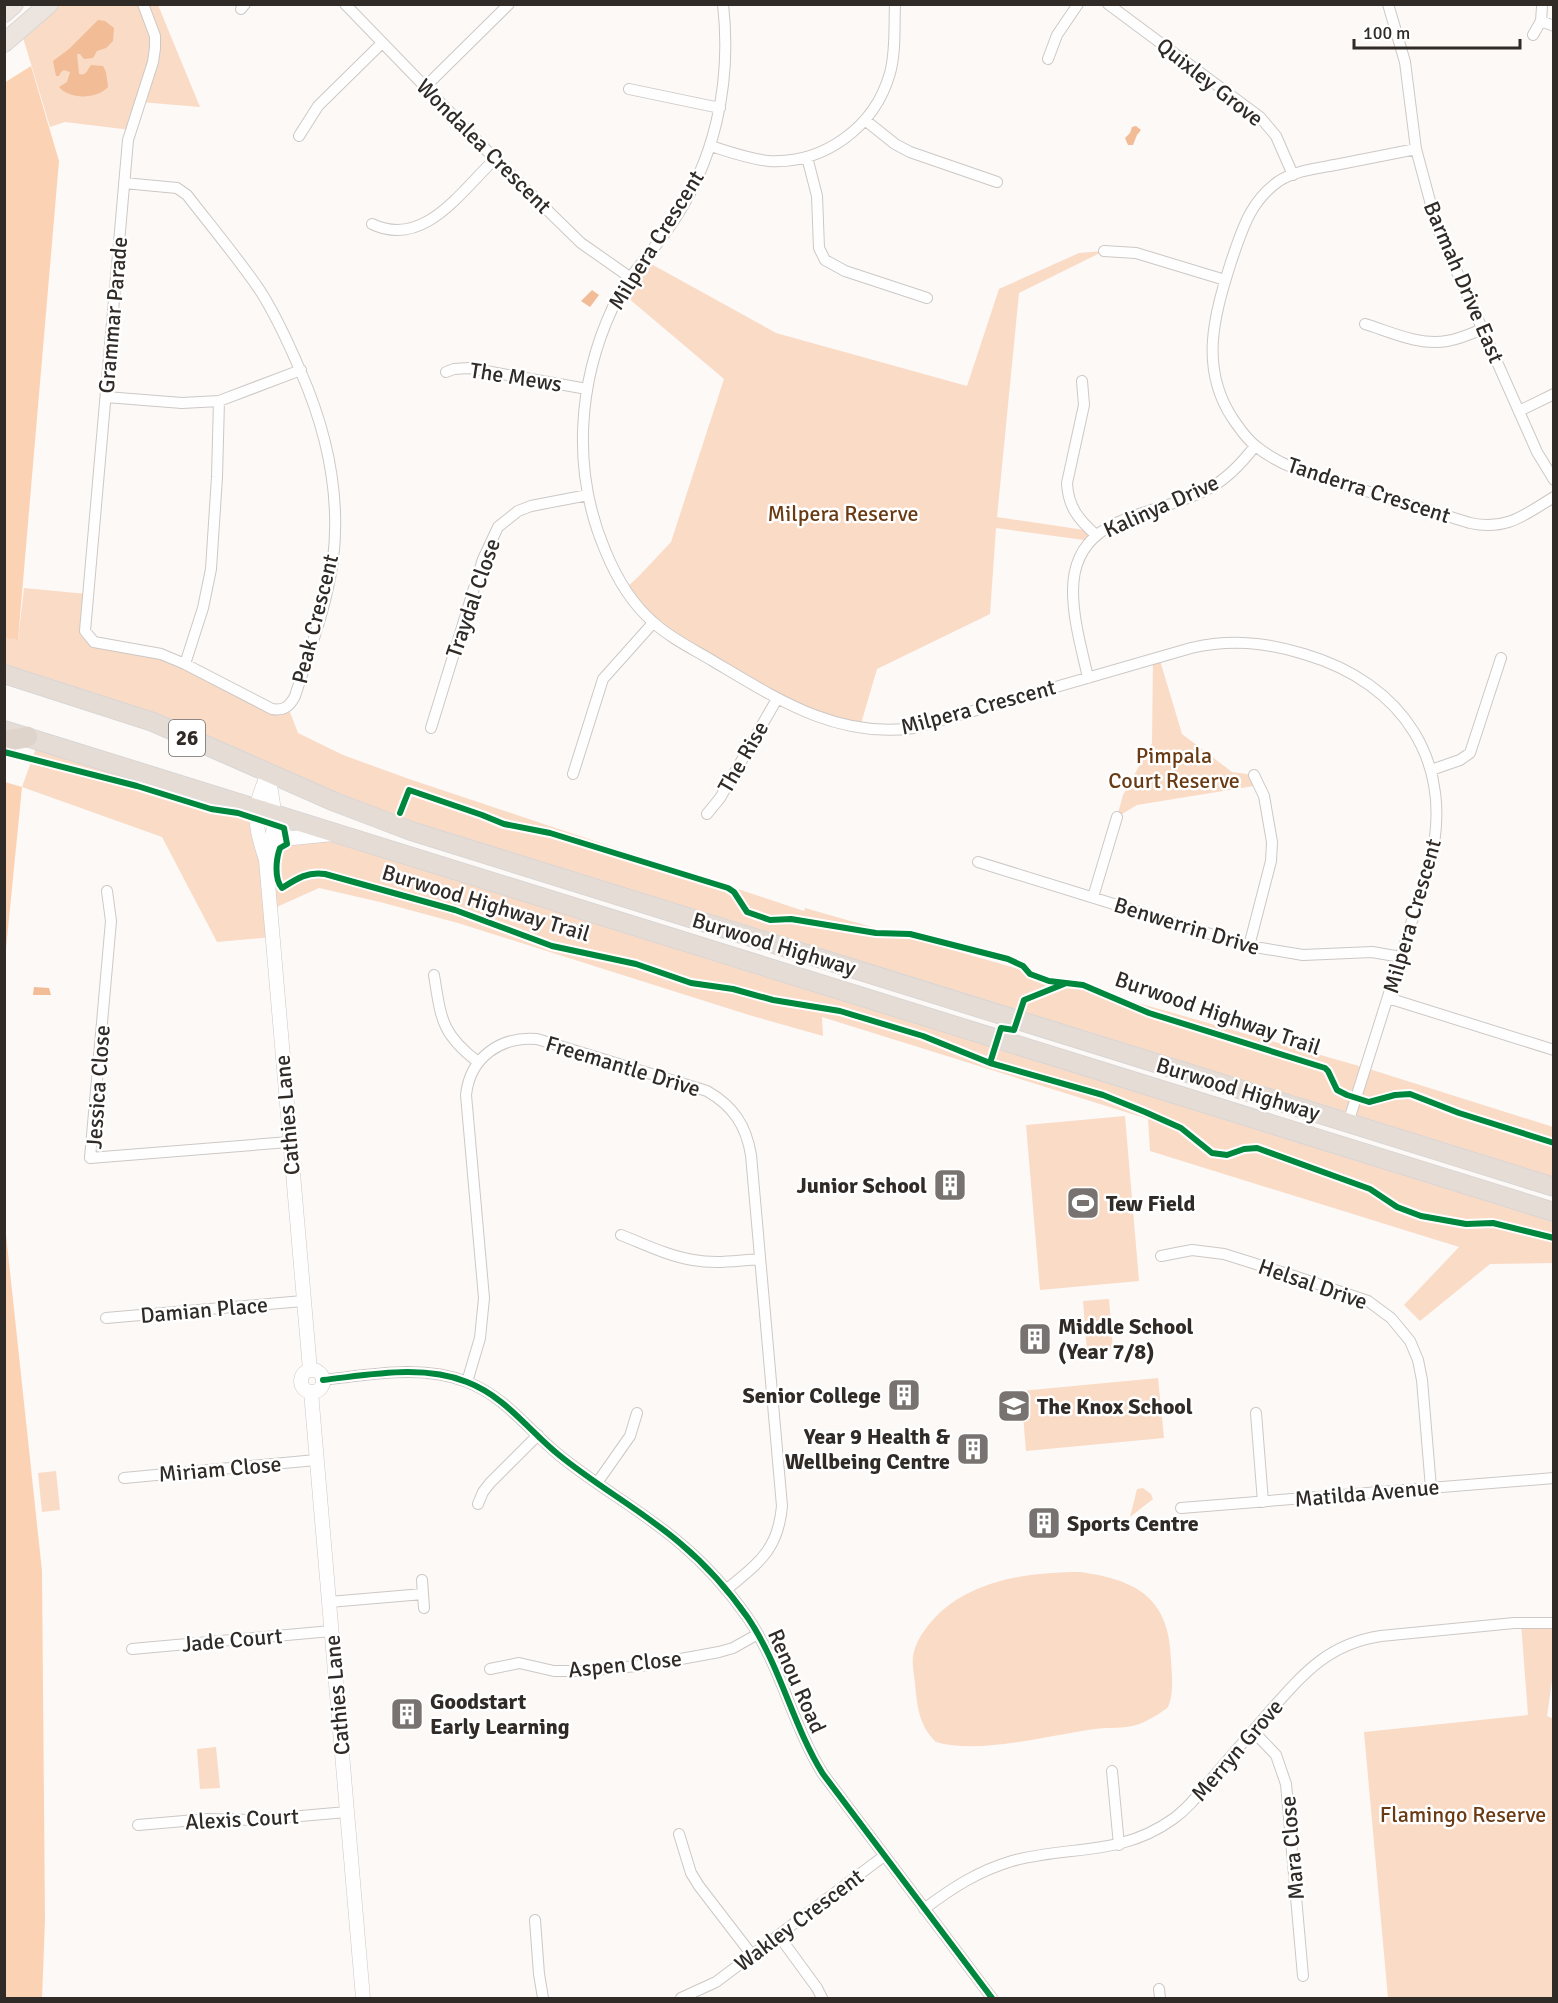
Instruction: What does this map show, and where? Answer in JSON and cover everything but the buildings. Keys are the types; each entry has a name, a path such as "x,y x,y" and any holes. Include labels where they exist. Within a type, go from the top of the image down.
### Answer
{"highway":[{"name":"Burwood Highway","path":"4,674 153,723 335,802 411,831 1554,1186"},
{"name":"Burwood Highway","path":"4,730 1554,1212"},
{"path":"4,741 27,737"},
{"path":"407,855 411,831"}],"main road":[{"path":"4,14 14,4"},
{"path":"4,43 49,4"}],"street":[{"name":"Grammar Parade","path":"85,631 128,140 153,62 155,48 155,36 143,4"},
{"name":"Wondalea Crescent","path":"345,4 495,159 581,243 631,278"},
{"path":"425,87 509,4"},
{"name":"Milpera Crescent","path":"723,4 726,54 720,108 711,146 684,205 614,304 603,330 587,389 583,438 588,495 599,534 615,571 631,597 653,623 674,638 796,709 834,722 867,729 914,728 1191,648 1222,642 1252,642 1292,650 1347,670 1382,693 1414,731 1431,770 1437,814 1435,841 1429,867 1348,1123"},
{"path":"711,146 756,159 780,161 807,157 828,150 842,141 865,120 882,93 890,73 895,4"},
{"path":"1048,59 1057,35 1078,4"},
{"name":"Barmah Drive East","path":"1388,4 1405,62 1416,149 1437,227 1537,452 1554,480"},
{"name":"Quixley Grove","path":"1114,6 1260,117 1276,136 1293,175"},
{"path":"1533,35 1541,21 1542,8"},
{"path":"1541,21 1554,26"},
{"path":"299,136 318,106 382,43"},
{"path":"628,89 720,108"},
{"path":"865,120 910,152 997,182"},
{"name":"Tanderra Crescent","path":"1416,149 1293,175 1281,180 1271,188 1250,212 1241,232 1214,326 1213,357 1222,399 1240,429 1255,446 1278,460 1300,470 1480,525 1509,523 1554,497"},
{"path":"807,157 817,196 819,248 825,260 845,271 927,298"},
{"path":"372,225 391,231 408,230 420,226 438,215 495,159"},
{"name":"Peak Crescent","path":"85,631 90,639 98,644 156,652 185,664 272,709 285,708 290,705 295,696 328,587 333,560 335,532 333,484 329,458 316,407 290,345 259,290 187,195 177,188 124,183"},
{"path":"1104,251 1136,253 1226,280"},
{"path":"1365,324 1413,339 1432,342 1456,339 1482,329"},
{"name":"The Mews","path":"446,372 469,368 587,389"},
{"path":"106,397 182,403 219,401 301,370"},
{"path":"1082,381 1084,405 1067,483 1073,511 1096,535"},
{"path":"1519,411 1554,393"},
{"path":"185,664 203,608 211,569 219,401"},
{"name":"Kalinya Drive","path":"1088,678 1074,612 1073,590 1079,560 1096,535 1123,519 1208,490 1229,475 1255,446"},
{"name":"Traydal Close","path":"431,728 483,559 498,527 518,512 531,506 588,495"},
{"path":"573,774 603,679 653,623"},
{"path":"1431,770 1460,760 1470,753 1501,658"},
{"name":"The Rise","path":"707,814 720,798 777,699"},
{"name":"Cathies Lane","path":"268,773 257,808 260,839 266,860 310,1370"},
{"name":"Cathies Lane","path":"266,860 273,840 275,814 268,773"},
{"path":"1249,946 1271,861 1272,842 1264,796 1254,775"},
{"path":"1092,897 1117,817"},
{"path":"273,840 338,833"},
{"name":"Benwerrin Drive","path":"978,862 1249,946 1303,955 1372,952 1401,957"},
{"name":"Jessica Close","path":"106,891 111,921 90,1158 289,1142"},
{"path":"434,975 445,1028 455,1043 478,1062"},
{"path":"1388,998 1554,1050"},
{"name":"Freemantle Drive","path":"467,1382 480,1338 483,1309 466,1104 467,1087 478,1062 502,1043 520,1039 537,1039 707,1091 717,1097 739,1119 749,1141 781,1514 774,1539 763,1558 726,1590"},
{"path":"621,1235 695,1261 725,1262 760,1259"},
{"name":"Helsal Drive","path":"1161,1256 1192,1250 1224,1254 1368,1301 1391,1318 1410,1341 1418,1360 1422,1380 1431,1488"},
{"name":"Damian Place","path":"106,1318 303,1301"},
{"path":"310,1370 317,1371 323,1380 320,1389 311,1392 303,1387 301,1380 310,1370"},
{"name":"Renou Road","path":"323,1380 422,1373 447,1376 467,1382 507,1405 560,1456 681,1544 726,1590 758,1634 783,1683 810,1752 827,1780 992,1998"},
{"name":"Cathies Lane","path":"311,1392 363,1998"},
{"path":"597,1483 630,1436 637,1413"},
{"path":"1256,1413 1263,1502"},
{"path":"478,1504 490,1483 538,1434"},
{"name":"Miriam Close","path":"124,1478 316,1460"},
{"name":"Matilda Avenue","path":"1181,1508 1554,1478"},
{"path":"422,1580 424,1608"},
{"path":"329,1602 423,1594"},
{"name":"Merryn Grove","path":"924,1909 968,1878 1011,1861 1044,1854 1119,1845 1158,1829 1187,1807 1306,1671 1331,1652 1354,1641 1381,1636 1514,1623 1554,1623"},
{"name":"Jade Court","path":"132,1649 331,1631"},
{"name":"Aspen Close","path":"490,1669 519,1663 554,1671 648,1665 734,1648 758,1634"},
{"name":"Mara Close","path":"1253,1731 1276,1755 1286,1784 1303,1976"},
{"path":"1112,1771 1119,1845"},
{"name":"Alexis Court","path":"138,1825 207,1819 253,1820 346,1812"},
{"path":"679,1834 691,1873 752,1955"},
{"name":"Wakley Crescent","path":"681,1998 716,1982 884,1856"},
{"path":"535,1920 543,1998"},
{"path":"779,1936 822,1998"}],"green space":[{"path":"49,5 158,5 200,107 140,102 131,130 65,122 50,127 21,31"},
{"name":"Milpera Reserve","path":"1104,251 1019,293 997,517 1091,531 1091,541 996,528 990,614 877,669 860,727 817,717 666,633 626,588 671,542 724,379 621,292 644,260 776,333 967,386 999,289 1079,253"},
{"path":"24,588 87,594 87,636 151,652 271,709 288,707 298,733 343,755 409,779 804,911 805,908 1366,1068 1553,1127 1553,1187 464,847 7,674 4,638 18,640"},
{"name":"Pimpala Court Reserve","path":"1159,657 1182,734 1232,772 1254,775 1260,785 1137,805 1117,817 1123,795 1152,743 1153,659"},
{"path":"39,740 257,808 259,839 273,840 337,833 1553,1212 1553,1263 1490,1264 1420,1321 1404,1305 1459,1247 1150,1151 1148,1119 822,1017 823,1036 749,1015 458,923 319,888 270,910 272,937 217,942 162,837 22,787"},
{"name":"Tew Field","path":"1125,1116 1139,1281 1040,1290 1026,1125"},
{"path":"1109,1299 1113,1349 1087,1351 1083,1301"},
{"path":"1158,1378 1164,1438 1026,1451 1021,1391"},
{"path":"56,1471 60,1510 42,1512 38,1473"},
{"path":"1143,1488 1151,1494 1153,1499 1130,1517 1137,1489"},
{"path":"1080,1572 1134,1587 1147,1596 1157,1608 1165,1622 1169,1640 1172,1684 1168,1707 1144,1722 1126,1727 1095,1729 993,1745 953,1745 936,1742 922,1722 913,1666 915,1648 927,1627 941,1611 958,1599 996,1582 1038,1574"},
{"name":"Flamingo Reserve","path":"1521,1623 1553,1623 1553,1674 1547,1716 1554,1719 1553,1998 1388,1998 1364,1732 1528,1715"},
{"path":"216,1747 220,1788 200,1789 197,1749"}],"shaded area":[{"path":"98,20 105,21 114,28 113,41 106,48 97,51 93,58 84,59 77,54 79,74 85,73 91,65 103,66 108,87 91,96 70,94 59,87 67,82 70,72 64,70 56,76 53,61 69,49"},
{"path":"31,66 59,161 18,640 4,638 4,83"},
{"path":"1136,126 1141,130 1133,145 1128,145 1125,138 1132,127"},
{"path":"592,290 599,295 590,307 581,301"},
{"path":"4,782 22,787 5,959"},
{"path":"34,987 49,988 51,995 33,995"},
{"path":"5,1225 42,1571 45,1920 42,1998 4,1998"}],"cycle path":[{"name":"Burwood Highway Trail","path":"4,752 137,786 211,809 238,813 284,828 287,844 280,848 276,869 282,888 308,875 325,874 455,910 552,946 636,964 691,983 733,989 773,1000 840,1011 923,1036 990,1063 1103,1095 1181,1128 1212,1153 1227,1155 1244,1149 1257,1148 1370,1189 1397,1207 1421,1216 1466,1224 1493,1223 1554,1238"},
{"name":"Burwood Highway Trail","path":"400,813 409,790 504,824 550,833 728,888 734,892 747,912 770,920 791,919 876,933 910,934 1008,959 1023,966 1030,974 1049,981 1083,985 1149,1013 1325,1068 1337,1090 1347,1095 1369,1102 1395,1095 1410,1094 1459,1113 1554,1143"},
{"path":"990,1063 1001,1028 1014,1030 1024,1000 1064,984"},
{"path":"323,1380 414,1372 450,1377 481,1388 505,1405 574,1467 651,1521 690,1552 733,1598 748,1618 769,1656 812,1755 823,1774 992,1998"}],"place":[{"name":"Junior School","path":"950,1185"},
{"name":"Tew Field","path":"1083,1203"},
{"name":"Middle School (Year 7/8)","path":"1035,1339"},
{"name":"Senior College","path":"904,1395"},
{"name":"The Knox School","path":"1014,1406"},
{"name":"Year 9 Health & Wellbeing Centre","path":"973,1449"},
{"name":"Sports Centre","path":"1044,1523"},
{"name":"Goodstart Early Learning","path":"407,1714"}]}
